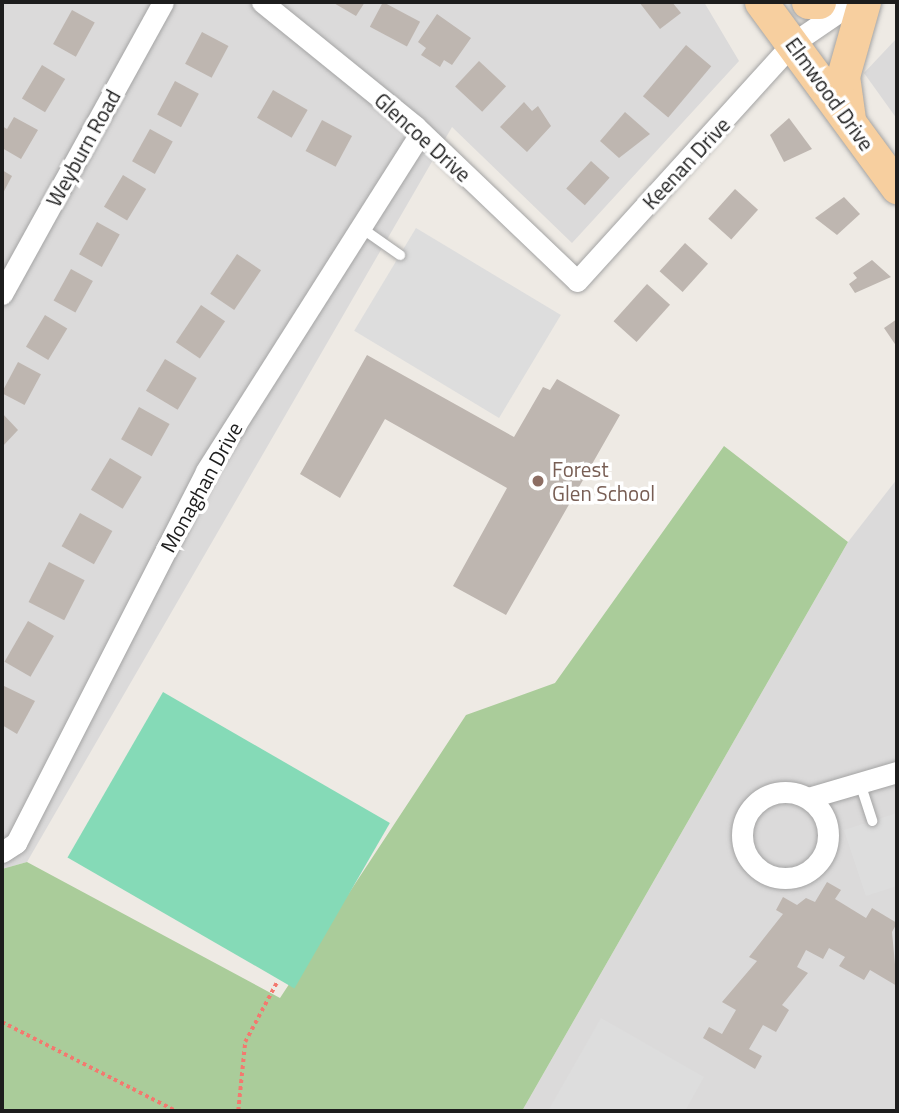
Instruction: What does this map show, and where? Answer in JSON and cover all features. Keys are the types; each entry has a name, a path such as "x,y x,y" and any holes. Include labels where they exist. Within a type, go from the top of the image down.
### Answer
{"main road":[{"name":"Elmwood Drive","path":"761,2 897,187"},
{"path":"808,2 819,2"},
{"path":"850,121 843,76 864,2"}],"street":[{"name":"Weyburn Road","path":"2,295 163,2"},
{"name":"Glencoe Drive","path":"262,2 421,132 577,281"},
{"name":"Keenan Drive","path":"577,281 793,43 853,2"},
{"name":"Monaghan Drive","path":"2,852 16,843 206,471 421,132"},
{"path":"808,798 829,833 820,861 796,877 766,874 746,854 748,812 769,795 808,798 897,772"}],"lane":[{"path":"360,228 400,255"},
{"path":"860,783 872,821"}],"path":[{"path":"238,1111 245,1042 276,982"},
{"path":"2,1022 176,1111"}],"shaded area":[{"path":"2,2 704,2 739,61 572,243 452,127 27,862 2,869"},
{"path":"897,38 897,119 864,73"},
{"path":"416,228 561,315 499,418 354,331"},
{"path":"897,479 897,1111 522,1111 848,542"},
{"path":"897,813 897,886 866,896 844,830"},
{"path":"601,1018 704,1077 685,1111 548,1111"}],"green space":[{"path":"724,446 848,542 522,1111 2,1111 2,869 27,862 280,998 466,715 555,683"},
{"path":"163,692 390,823 294,988 68,857"}],"building":[{"path":"332,2 365,2 356,16"},
{"path":"383,2 420,22 407,46 370,27"},
{"path":"639,2 672,2 681,13 660,29"},
{"path":"72,10 95,23 76,57 53,44"},
{"path":"437,14 471,38 452,65 444,60 440,67 421,55 426,48 418,42"},
{"path":"202,32 228,46 212,78 185,64"},
{"path":"686,45 711,66 668,118 643,96"},
{"path":"479,61 506,86 482,112 455,87"},
{"path":"42,65 65,79 45,112 22,98"},
{"path":"175,81 199,94 181,127 157,115"},
{"path":"273,90 308,110 292,138 257,118"},
{"path":"524,102 532,111 538,106 551,126 527,152 500,127"},
{"path":"625,112 650,134 619,158 600,141"},
{"path":"14,117 38,130 21,159 2,148 2,126 7,129"},
{"path":"789,118 812,149 784,162 770,135"},
{"path":"322,120 352,136 336,167 306,151"},
{"path":"150,129 173,142 155,174 132,161"},
{"path":"591,161 610,178 585,205 566,188"},
{"path":"2,170 12,176 2,195"},
{"path":"123,175 146,189 127,221 104,207"},
{"path":"735,189 758,210 731,239 708,219"},
{"path":"844,197 860,214 837,235 815,218"},
{"path":"97,222 120,235 102,267 79,254"},
{"path":"685,243 708,264 683,292 660,271"},
{"path":"237,254 261,270 234,310 210,294"},
{"path":"872,260 891,277 855,293 849,284 857,278 853,273"},
{"path":"71,269 93,281 75,313 54,300"},
{"path":"647,284 670,305 637,342 614,321"},
{"path":"201,305 225,321 200,359 176,342"},
{"path":"45,315 67,328 48,360 26,347"},
{"path":"897,319 897,347 884,328"},
{"name":"Forest Glen School","path":"367,355 514,437 543,387 550,390 557,379 620,415 506,615 453,586 507,488 385,419 340,498 300,474"},
{"path":"165,359 197,378 178,410 146,391"},
{"path":"18,362 41,374 25,405 2,393"},
{"path":"139,407 170,424 152,456 121,439"},
{"path":"2,413 18,430 2,447"},
{"path":"110,458 142,477 123,509 91,490"},
{"path":"80,513 112,531 94,564 62,546"},
{"path":"49,562 85,580 64,620 29,602"},
{"path":"28,621 54,636 30,677 4,662"},
{"path":"2,685 35,701 17,734 2,725"},
{"path":"827,882 841,890 835,899 866,918 872,908 897,923 892,932 897,986 870,970 864,980 839,966 845,957 829,948 823,959 806,950 797,967 808,973 782,1005 789,1010 776,1032 763,1025 749,1049 762,1056 755,1069 703,1038 709,1027 722,1034 736,1010 722,1002 757,961 749,957 783,914 776,910 783,897 797,905 806,898 815,902"}],"place":[{"name":"Forest Glen School","path":"538,481"}]}
